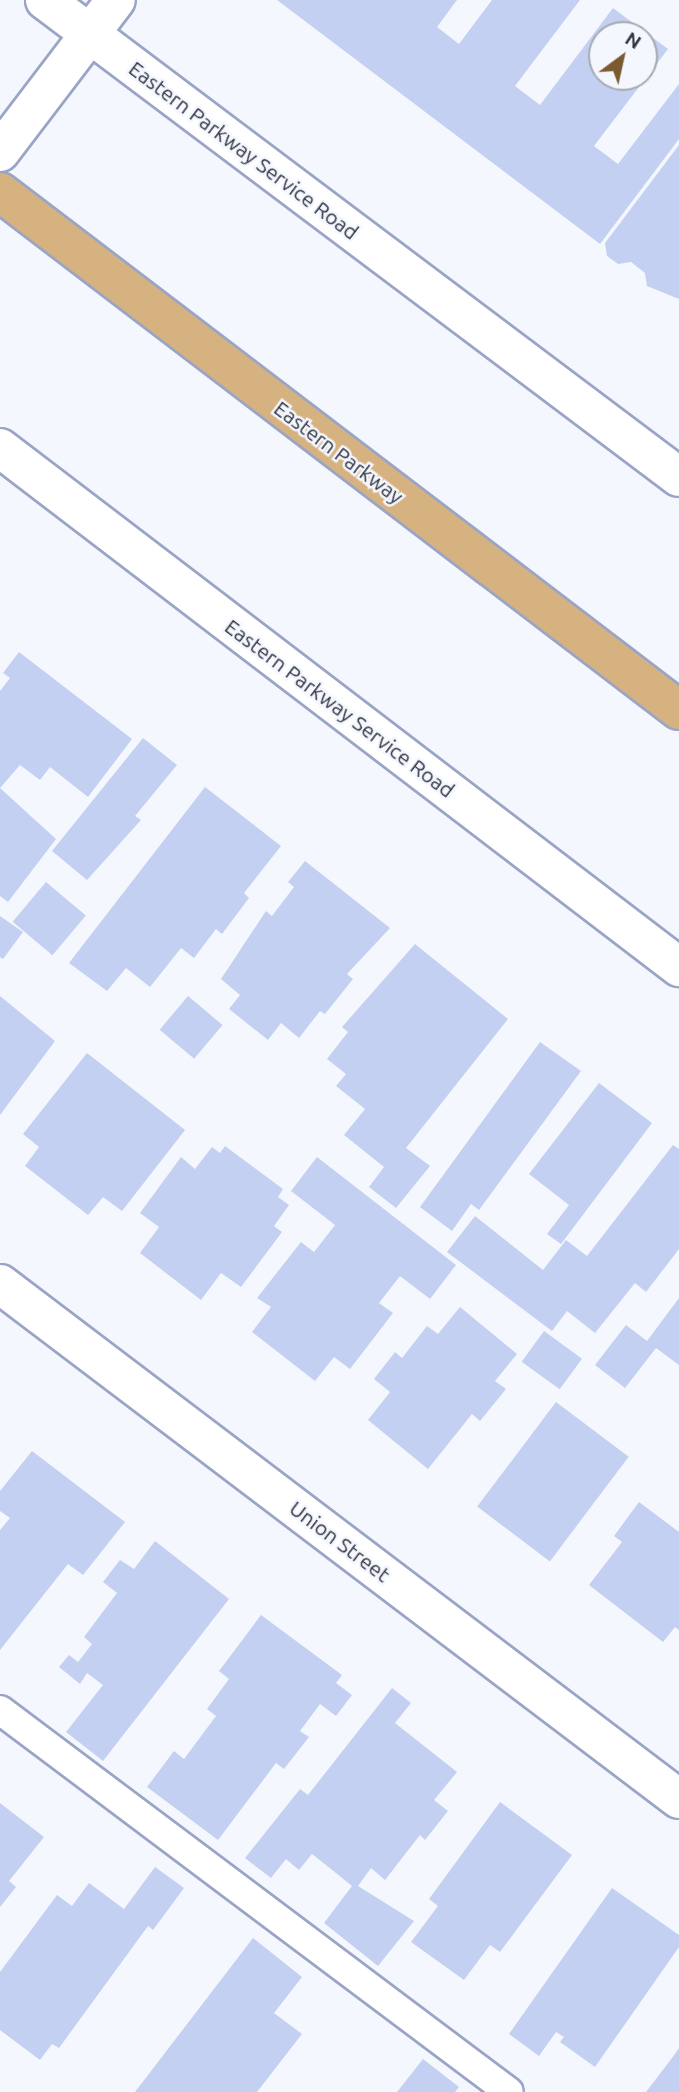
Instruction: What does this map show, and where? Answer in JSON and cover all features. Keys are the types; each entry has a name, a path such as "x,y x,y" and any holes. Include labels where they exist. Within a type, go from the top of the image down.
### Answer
{"main road":[{"name":"Eastern Parkway","path":"0,192 679,710"}],"street":[{"name":"Eastern Parkway Service Road","path":"45,0 679,477"},
{"path":"0,152 116,0"},
{"name":"Eastern Parkway Service Road","path":"0,448 679,967"},
{"name":"Union Street","path":"0,1284 679,1798"}],"lane":[{"path":"0,1710 509,2092"}],"building":[{"path":"277,0 457,0 437,27 459,44 492,0 580,0 515,86 540,105 588,41 588,91 636,91 594,146 618,164 679,84 679,139 600,244"},
{"path":"613,8 630,21 603,21"},
{"path":"658,42 668,49 658,62"},
{"path":"679,145 679,299 647,286 645,273 631,262 618,264 607,256 605,243"},
{"path":"19,652 132,739 88,797 50,767 40,780 20,765 0,788 0,691 10,678 3,673"},
{"path":"143,738 177,765 135,816 141,820 87,880 52,851"},
{"path":"205,787 281,846 244,893 249,898 222,934 216,929 194,958 181,948 150,987 126,968 107,991 69,963"},
{"path":"0,788 56,839 8,902 0,896"},
{"path":"305,861 390,928 347,974 353,979 325,1014 320,1011 299,1038 281,1023 268,1040 229,1009 240,995 221,979 266,911 272,916 294,887 288,882"},
{"path":"46,882 86,915 52,955 13,922"},
{"path":"0,916 23,932 3,959 0,957"},
{"path":"415,944 508,1019 406,1148 430,1166 396,1208 369,1187 384,1167 344,1135 365,1109 336,1086 346,1074 327,1059 348,1032 342,1027"},
{"path":"0,996 55,1041 0,1115"},
{"path":"188,996 222,1025 194,1059 160,1030"},
{"path":"540,1042 581,1071 479,1210 471,1204 452,1231 420,1207"},
{"path":"87,1053 185,1130 122,1211 103,1197 88,1215 25,1166 39,1147 23,1134"},
{"path":"599,1083 652,1123 561,1244 547,1234 569,1205 529,1174"},
{"path":"673,1145 679,1149 679,1249 646,1292 635,1283 595,1333 567,1311 552,1331 447,1252 475,1216 543,1270 566,1240 587,1256"},
{"path":"225,1146 283,1189 278,1197 289,1205 274,1226 282,1232 241,1287 221,1273 201,1300 140,1253 159,1227 140,1213 181,1157 195,1169 212,1147 220,1153"},
{"path":"317,1157 456,1265 430,1299 400,1276 379,1303 393,1313 350,1369 334,1357 315,1381 252,1332 271,1307 257,1298 301,1242 314,1252 335,1225 291,1191"},
{"path":"679,1298 679,1365 656,1348 625,1388 595,1365 626,1325 647,1341"},
{"path":"460,1307 517,1354 495,1381 506,1389 480,1421 472,1414 428,1469 368,1420 390,1392 374,1379 395,1352 402,1358 427,1326 438,1334"},
{"path":"544,1331 582,1359 560,1389 522,1362"},
{"path":"556,1402 629,1457 550,1561 477,1507"},
{"path":"32,1451 125,1522 83,1575 68,1564 0,1650 0,1530 10,1518 0,1511 0,1491"},
{"path":"639,1502 679,1532 679,1630 675,1627 663,1642 589,1585 622,1542 614,1536"},
{"path":"155,1541 229,1599 103,1761 66,1732 103,1685 87,1673 80,1684 59,1667 69,1655 78,1662 92,1644 84,1637 117,1593 103,1582 120,1560 134,1569"},
{"path":"261,1615 342,1675 336,1683 352,1695 336,1716 320,1704 300,1731 309,1737 284,1769 276,1763 218,1840 147,1787 174,1751 184,1759 216,1716 207,1709 229,1679 219,1671"},
{"path":"392,1688 411,1703 395,1723 457,1772 434,1800 448,1811 425,1840 420,1835 385,1880 371,1868 358,1886 414,1921 378,1966 324,1923 352,1886 312,1854 299,1870 286,1859 271,1878 245,1858 300,1789 308,1795"},
{"path":"500,1802 572,1855 500,1952 490,1945 464,1980 411,1942 438,1906 429,1899"},
{"path":"0,1803 44,1837 9,1881 16,1887 0,1907"},
{"path":"155,1867 184,1888 153,1930 148,1926 59,2048 52,2044 40,2060 0,2030 0,1972 57,1895 72,1906 89,1883 124,1909"},
{"path":"612,1888 679,1935 679,1947 595,2067 560,2042 564,2037 556,2032 539,2056 509,2034"},
{"path":"253,1938 302,1977 274,2013 302,2034 257,2092 135,2092"},
{"path":"679,2048 679,2092 646,2092 675,2054"},
{"path":"423,2059 459,2087 455,2092 397,2092"}]}
